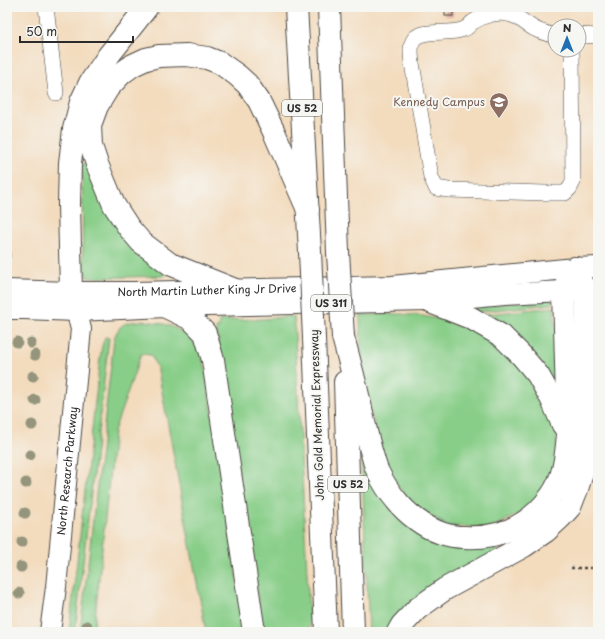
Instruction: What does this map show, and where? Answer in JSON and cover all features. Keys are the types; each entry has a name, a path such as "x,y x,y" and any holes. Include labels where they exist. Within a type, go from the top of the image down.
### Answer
{"highway":[{"path":"74,302 69,204 70,163 74,128 81,102 90,83 109,55 147,7"},
{"name":"John Gold Memorial Expressway","path":"296,7 308,210 326,632"},
{"name":"US 52","path":"329,7 338,252 344,337 353,632"},
{"path":"331,54 335,7"},
{"path":"235,290 170,264 141,242 129,228 114,206 91,146 90,125 97,106 108,88 122,73 133,65 146,59 159,56 187,55 207,58 220,63 238,75 247,84 259,101 308,210"},
{"path":"344,337 377,471 395,500 426,526 442,534 457,537 478,538 501,534 528,520 551,496 558,482 566,456 568,435 564,291 575,268 592,290 583,470 570,507 546,532 524,546 445,589 417,609 402,625 398,632"},
{"path":"428,301 474,320 502,336 522,355 538,375 551,398 568,435"},
{"path":"166,307 191,319 205,333 213,360 254,632"}],"main road":[{"name":"North Martin Luther King Jr Drive","path":"7,309 24,309 74,302 235,290 392,286 598,267"},
{"name":"North Martin Luther King Jr Drive","path":"7,290 74,302 166,307 428,301 504,294 592,290"},
{"name":"North Research Parkway","path":"50,632 59,557 81,329 74,302"}],"street":[{"path":"46,7 56,93"},
{"path":"547,34 536,30 519,18 509,14 497,14 484,16 464,29 424,34 417,37 413,41 411,50 412,63 431,178 436,188 448,190 545,194 565,193 573,182 572,58"},
{"path":"587,35 598,36"}],"path":[{"path":"571,568 598,568"}],"green space":[{"path":"88,163 168,273 164,276 87,278 87,273 83,273 82,164"},
{"path":"551,299 552,304 476,312 472,307"},
{"path":"554,307 561,394 480,315"},
{"path":"401,314 444,320 469,330 472,328 517,360 556,426 557,439 555,470 531,507 492,528 450,526 421,511 406,498 388,472 364,389 360,315"},
{"path":"294,316 310,632 263,632 216,328 219,328 219,321 222,320 263,319"},
{"path":"145,321 160,323 183,333 185,330 200,351 205,366 245,632 206,632 158,370 151,355 141,354 114,431 93,632 80,632 114,339 116,333 125,324 129,322"},
{"path":"105,337 109,338 75,632 69,632 100,358"},
{"path":"361,448 386,500 494,544 496,551 387,632 369,632"}],"building":[{"path":"445,7 453,7 453,16 445,16"},
{"path":"7,197 9,197 10,258 7,258"}],"place":[{"name":"Kennedy Campus","path":"499,119"}]}
